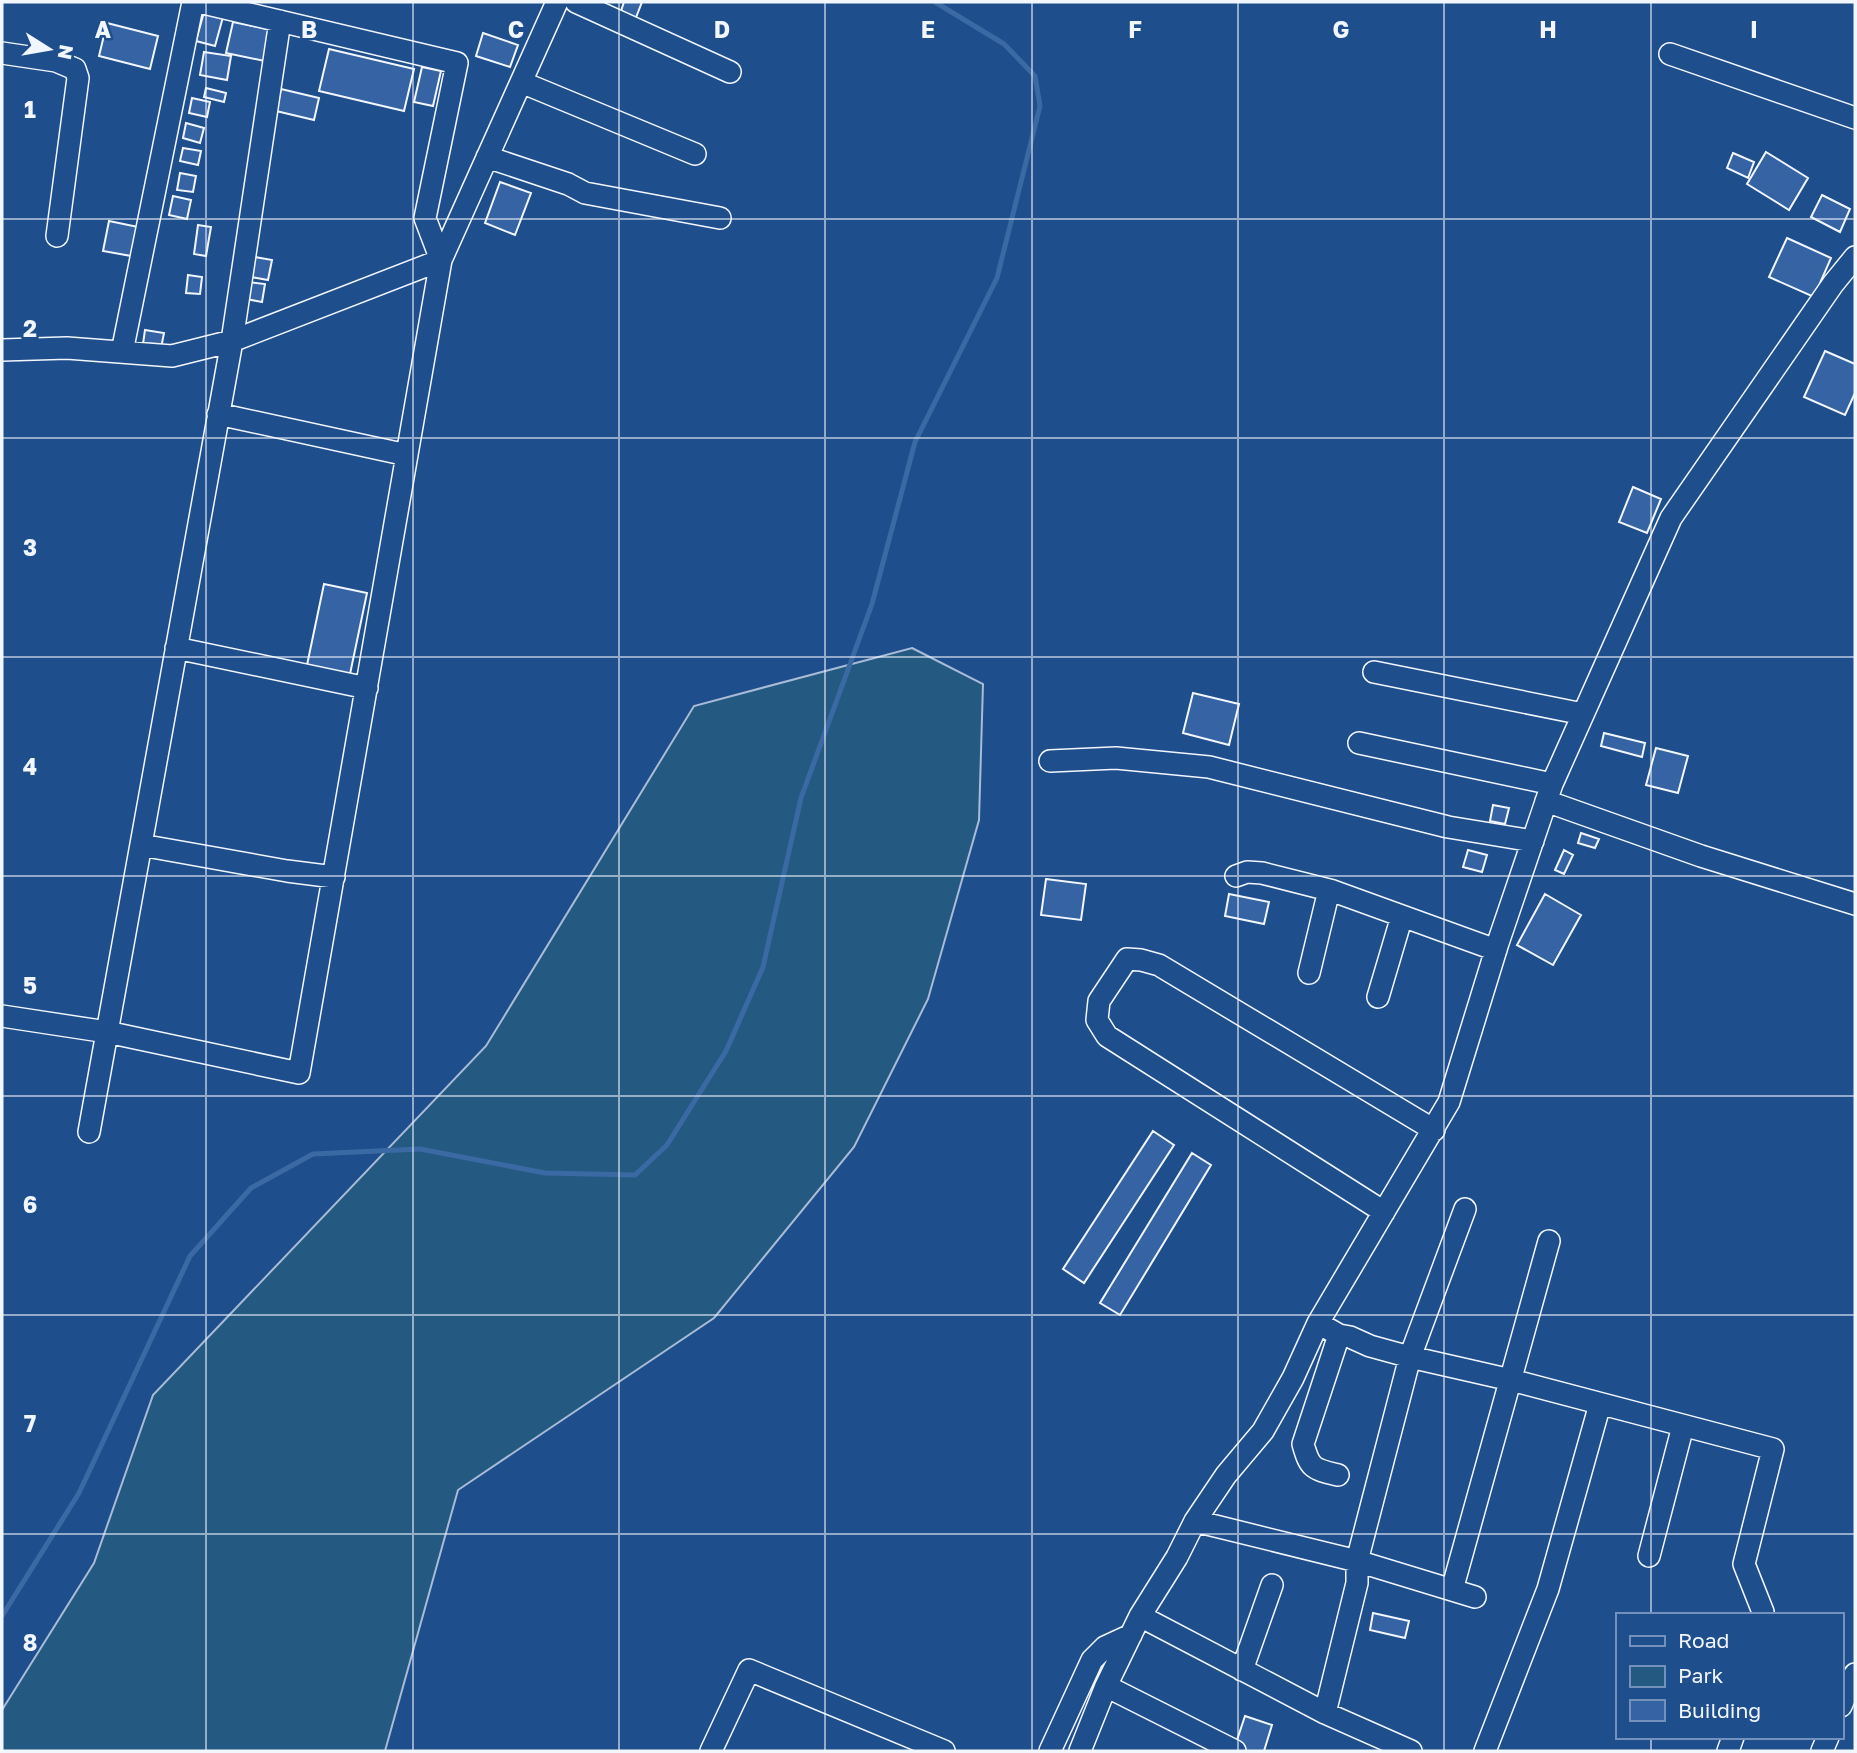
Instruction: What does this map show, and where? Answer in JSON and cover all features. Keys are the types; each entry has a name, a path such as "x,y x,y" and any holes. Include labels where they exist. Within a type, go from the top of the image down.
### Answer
{"street":[{"path":"122,352 193,2"},
{"path":"199,2 457,63 425,218 441,260"},
{"path":"2,1016 107,1032 299,1073 441,260 557,2"},
{"path":"576,2 730,72"},
{"path":"89,1132 232,341 279,21"},
{"path":"2,53 55,61 75,69 78,78 57,236"},
{"path":"1670,54 1855,118"},
{"path":"521,82 695,154"},
{"path":"487,157 568,184 585,193 720,218"},
{"path":"1080,1751 1106,1686 1140,1616 1177,1557 1195,1521 1226,1475 1263,1431 1293,1378 1318,1323 1449,1102 1549,793 1671,519 1833,284 1855,257"},
{"path":"2,350 67,348 172,356 232,341 441,260"},
{"path":"218,414 407,455"},
{"path":"176,648 367,688"},
{"path":"1374,672 1583,714"},
{"path":"1359,743 1549,793 1701,856 1855,904"},
{"path":"1050,761 1116,758 1209,767 1448,827 1533,841"},
{"path":"141,845 334,877"},
{"path":"1236,876 1247,872 1262,873 1329,890 1496,950"},
{"path":"1309,973 1329,890"},
{"path":"1378,997 1402,916"},
{"path":"1384,1212 1107,1036 1097,1020 1099,1000 1127,959 1158,965 1434,1130"},
{"path":"1325,1713 1357,1583 1357,1561 1410,1357 1465,1209"},
{"path":"1452,1590 1549,1241"},
{"path":"1318,1323 1339,1335 1370,1346 1511,1380 1773,1450 1744,1564 1763,1613"},
{"path":"1338,1475 1320,1471 1308,1462 1303,1444 1339,1335"},
{"path":"1485,1751 1548,1589 1600,1404"},
{"path":"1649,1556 1683,1426"},
{"path":"1195,1521 1357,1561 1475,1597"},
{"path":"1242,1670 1272,1585"},
{"path":"1140,1616 1325,1713 1411,1751"},
{"path":"1050,1751 1092,1660 1105,1647 1131,1635"},
{"path":"711,1751 749,1670 944,1751"},
{"path":"1843,1701 1855,1674"},
{"path":"1106,1686 1235,1751"}],"green space":[{"path":"912,648 983,684 979,820 928,999 854,1147 714,1318 458,1490 385,1751 2,1751 2,1710 94,1563 153,1395 486,1046 694,706"}],"building":[{"path":"624,2 642,2 635,20 620,14"},
{"path":"204,12 223,17 215,46 196,41"},
{"path":"233,22 272,30 265,61 226,53"},
{"path":"107,23 158,36 150,69 99,56"},
{"path":"483,33 518,45 510,67 476,56"},
{"path":"329,49 414,69 404,111 319,91"},
{"path":"204,52 231,56 227,80 200,75"},
{"path":"422,67 441,71 433,106 414,102"},
{"path":"206,88 226,93 224,102 204,97"},
{"path":"281,89 319,98 314,120 276,111"},
{"path":"192,98 210,102 207,117 189,113"},
{"path":"186,123 204,128 200,143 183,138"},
{"path":"183,148 201,151 198,165 180,161"},
{"path":"1766,152 1808,178 1789,210 1747,184"},
{"path":"1733,153 1754,162 1748,178 1727,168"},
{"path":"180,173 196,176 193,192 177,190"},
{"path":"500,182 531,193 515,235 485,223"},
{"path":"1822,195 1850,209 1840,232 1811,217"},
{"path":"173,196 191,200 187,219 169,215"},
{"path":"109,221 143,228 137,257 103,251"},
{"path":"198,225 211,227 206,256 194,254"},
{"path":"1787,238 1831,258 1814,297 1769,277"},
{"path":"255,257 272,260 268,280 251,277"},
{"path":"188,275 202,277 200,294 186,293"},
{"path":"248,282 265,284 262,302 246,299"},
{"path":"145,330 164,333 161,348 143,344"},
{"path":"1825,351 1855,364 1855,393 1845,415 1804,397"},
{"path":"1633,487 1661,499 1647,533 1619,522"},
{"path":"324,584 367,593 350,674 307,665"},
{"path":"1193,693 1239,704 1229,745 1183,733"},
{"path":"1604,733 1645,743 1642,757 1601,746"},
{"path":"1656,748 1688,756 1678,793 1646,785"},
{"path":"1493,805 1509,808 1505,824 1490,821"},
{"path":"1581,833 1599,839 1595,848 1578,843"},
{"path":"1468,850 1487,855 1482,872 1463,867"},
{"path":"1564,850 1573,855 1564,874 1555,870"},
{"path":"1046,879 1086,884 1081,920 1041,915"},
{"path":"1229,894 1269,902 1264,924 1225,916"},
{"path":"1545,894 1581,915 1553,965 1517,945"},
{"path":"1153,1131 1174,1145 1084,1283 1063,1269"},
{"path":"1192,1153 1211,1165 1120,1315 1100,1303"},
{"path":"1373,1613 1409,1621 1405,1638 1370,1630"},
{"path":"1245,1716 1272,1725 1264,1751 1234,1749"}],"waterway":[{"path":"2,1616 79,1493 190,1256 251,1188 313,1154 420,1149 545,1173 635,1175 667,1145 726,1051 763,967 801,798 872,604 915,442 997,278 1040,106 1035,76 1004,44 935,2"}]}
